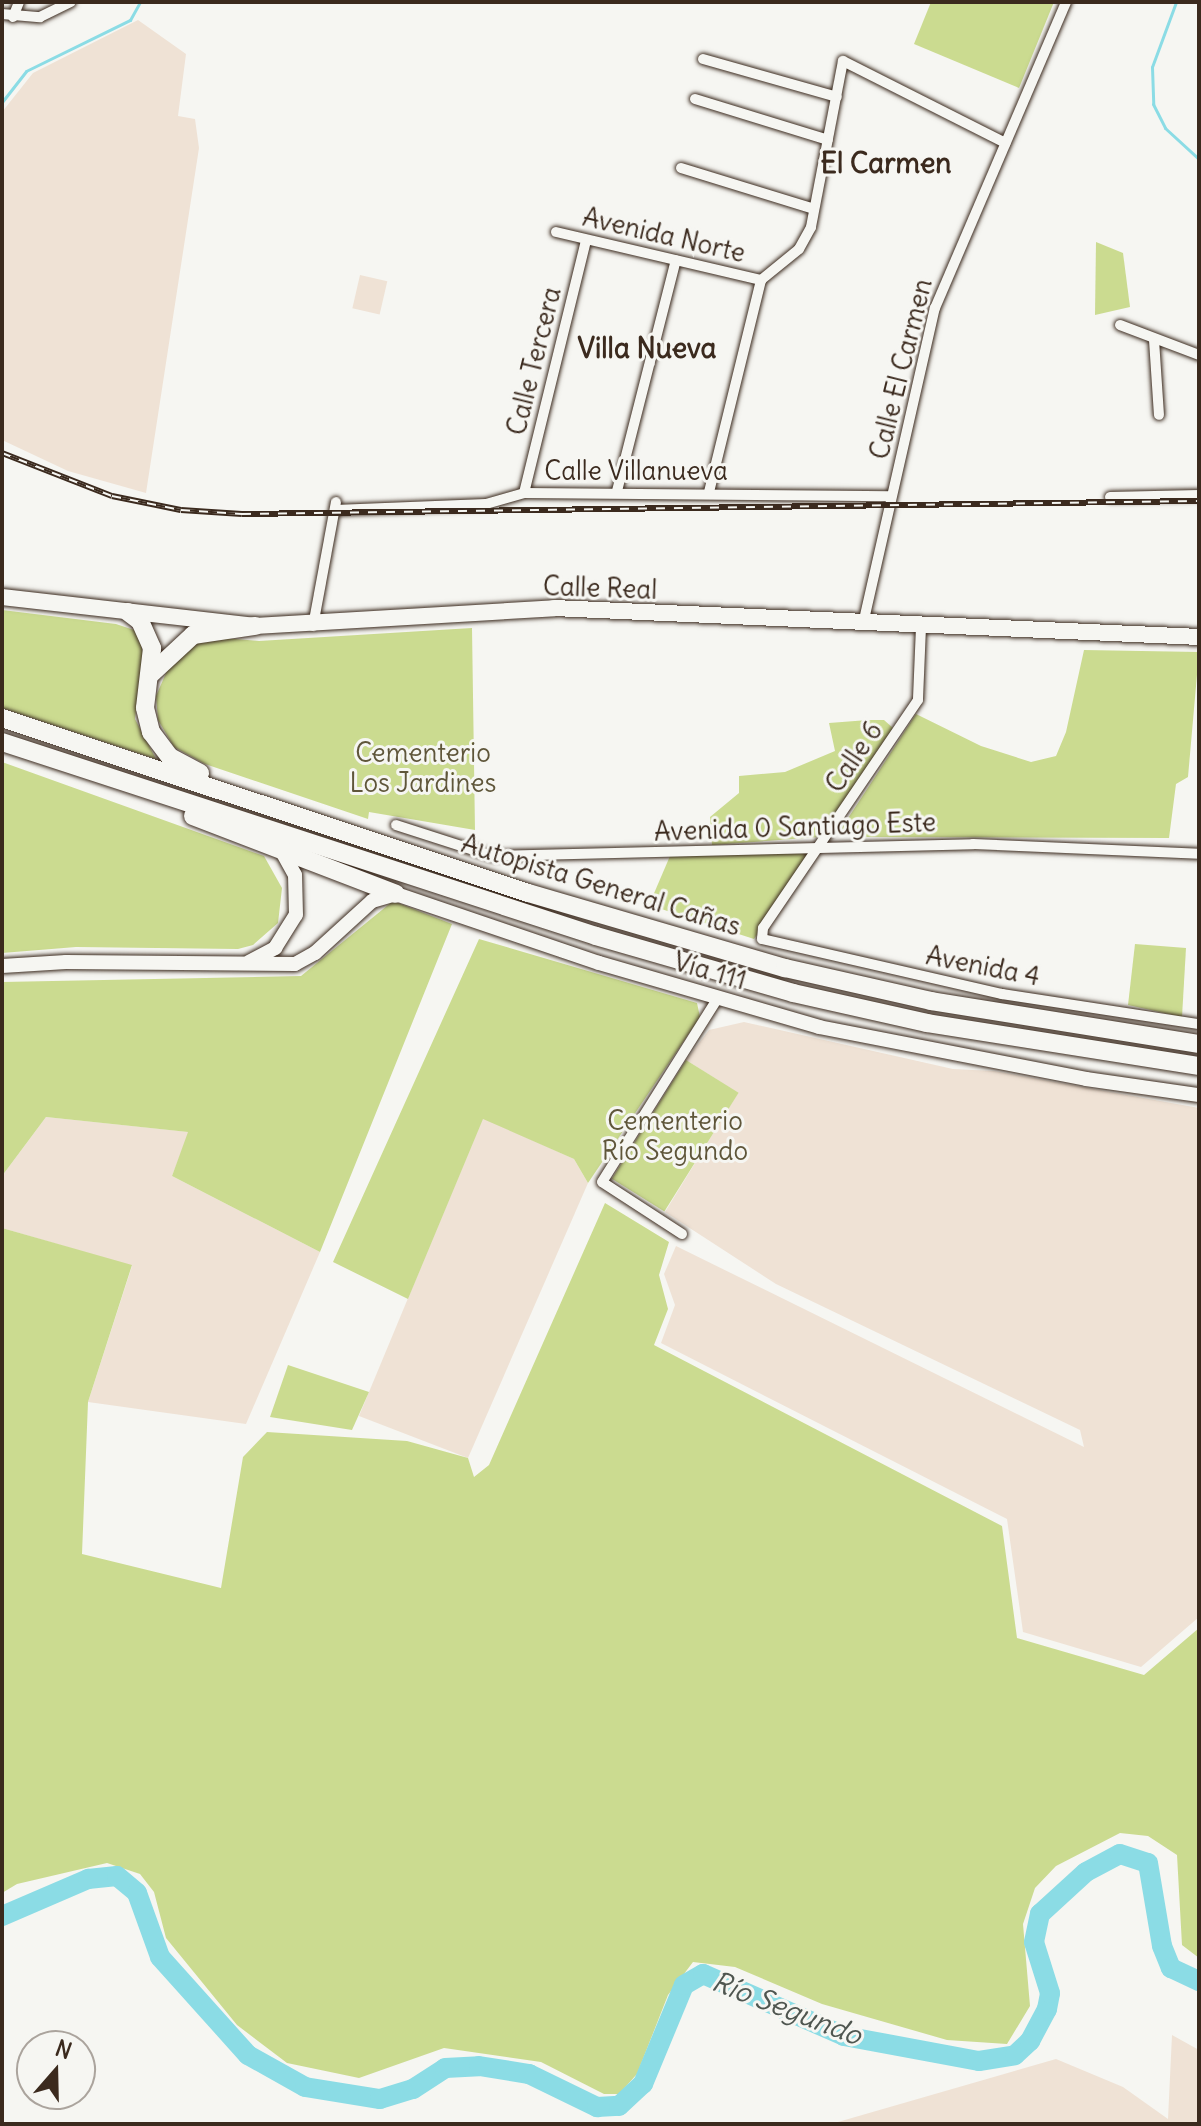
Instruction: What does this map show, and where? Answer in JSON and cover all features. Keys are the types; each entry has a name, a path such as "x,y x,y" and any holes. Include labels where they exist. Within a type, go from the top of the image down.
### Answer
{"highway":[{"path":"128,612 148,634 152,663 148,677 147,720 170,757 390,845"},
{"path":"148,677 193,635 255,626"},
{"name":"Autopista General Cañas","path":"2,718 528,893 785,968 931,1001 1199,1044"},
{"name":"Autopista General Cañas","path":"2,742 596,936 793,993 927,1023 1199,1066"},
{"path":"43,756 396,894"}],"main road":[{"name":"Calle Real","path":"2,597 255,626 313,626 554,608 921,627 1199,637"},
{"path":"239,964 275,948 296,915 295,875 282,852"},
{"path":"2,966 302,962 372,901 396,894"},
{"name":"Vía 111","path":"396,894 718,998 840,1032 1014,1065 1199,1095"}],"street":[{"path":"8,16 19,2"},
{"path":"8,16 48,15 71,2"},
{"name":"Calle El Carmen","path":"863,624 935,308 1066,2"},
{"path":"703,59 837,97"},
{"path":"709,492 761,280 799,249 814,209 843,61 1005,143"},
{"path":"695,99 828,140"},
{"path":"681,168 814,209"},
{"name":"Avenida Norte","path":"556,232 761,280"},
{"name":"Calle Tercera","path":"524,493 586,240"},
{"path":"617,491 676,260"},
{"path":"1120,325 1199,355"},
{"path":"1154,340 1159,415"},
{"name":"Calle Villanueva","path":"313,626 335,506 486,504 524,493 617,491 891,496"},
{"path":"1110,497 1199,495"},
{"name":"Calle 6","path":"762,939 763,928 918,700 921,627"},
{"name":"Avenida 0 Santiago Este","path":"396,825 492,856 820,846 1062,844 1199,854"},
{"name":"Avenida 4","path":"762,939 1002,994 1199,1024"},
{"path":"682,1234 602,1182 718,998"}],"shaded area":[{"path":"138,20 186,54 178,116 195,119 199,148 146,493 68,471 2,440 2,112 33,73"},
{"path":"360,275 387,281 380,314 352,308"},
{"path":"744,1022 953,1069 994,1071 1199,1108 1199,1617 1141,1667 1023,1632 1007,1519 661,1343 675,1305 664,1274 676,1246 1084,1447 1080,1430 776,1284 665,1212 738,1093 686,1060 709,1030"},
{"path":"46,1117 189,1132 172,1176 320,1252 246,1424 88,1402 132,1266 2,1228 2,1176"},
{"path":"483,1118 574,1159 588,1183 468,1458 359,1416"},
{"path":"1172,2035 1199,2050 1199,2124 831,2124 1056,2059 1123,2087 1168,2119"}],"green space":[{"path":"931,2 1054,2 1019,88 914,44"},
{"path":"1096,242 1123,253 1130,307 1095,315"},
{"path":"2,610 116,624 137,631 143,652 135,719 156,759 2,708"},
{"name":"Cementerio Los Jardines","path":"472,628 475,830 369,812 368,819 205,764 174,747 158,720 156,696 170,664 185,648 212,637 259,641"},
{"path":"1084,650 1199,652 1188,777 1176,784 1169,838 867,837 841,829 916,714 981,746 1031,762 1056,756 1066,732"},
{"path":"884,720 893,728 820,837 712,845 710,817 739,793 739,776 785,772 835,751 829,723"},
{"path":"2,762 264,856 282,888 278,923 253,945 238,949 76,947 2,953"},
{"path":"810,849 812,854 754,939 649,905 670,856"},
{"path":"393,901 452,924 320,1252 172,1176 188,1132 46,1117 2,1176 2,982 301,976"},
{"path":"479,939 697,1003 700,1017 588,1183 574,1159 483,1119 408,1299 333,1262"},
{"path":"1135,944 1186,948 1182,1017 1128,1005"},
{"name":"Cementerio Río Segundo","path":"686,1060 739,1093 664,1212 612,1179"},
{"path":"605,1203 669,1242 659,1275 668,1309 654,1345 1002,1526 1017,1638 1144,1675 1199,1628 1199,1958 1182,1945 1177,1855 1148,1836 1120,1833 1056,1866 1035,1888 1023,1924 1030,2006 1007,2044 947,2040 822,2004 735,1967 693,1962 668,1995 637,2074 619,2094 604,2094 541,2062 444,2048 359,2078 287,2063 237,2025 166,1938 154,1892 140,1874 107,1863 17,1884 2,1893 2,1228 132,1265 88,1402 82,1554 221,1588 243,1457 267,1432 407,1441 468,1458 474,1477 489,1465"},
{"path":"288,1365 369,1392 352,1430 270,1417"}],"waterway":[{"path":"2,102 26,71 130,20 140,2"},
{"path":"1176,2 1152,67 1153,104 1165,128 1199,159"},
{"name":"Río Segundo","path":"2,1916 88,1879 117,1876 137,1893 160,1957 248,2055 305,2087 380,2099 413,2089 445,2068 479,2066 529,2074 597,2107 619,2106 643,2084 684,1985 703,1974 844,2036 979,2061 1015,2055 1030,2041 1047,2009 1050,1993 1034,1942 1040,1914 1086,1872 1120,1854 1148,1863 1162,1946 1171,1968 1199,1981"}],"railway":[{"path":"2,453 112,496 181,510 242,514 1199,501"}],"district":[{"name":"El Carmen","path":"886,163"},
{"name":"Villa Nueva","path":"647,348"}]}
